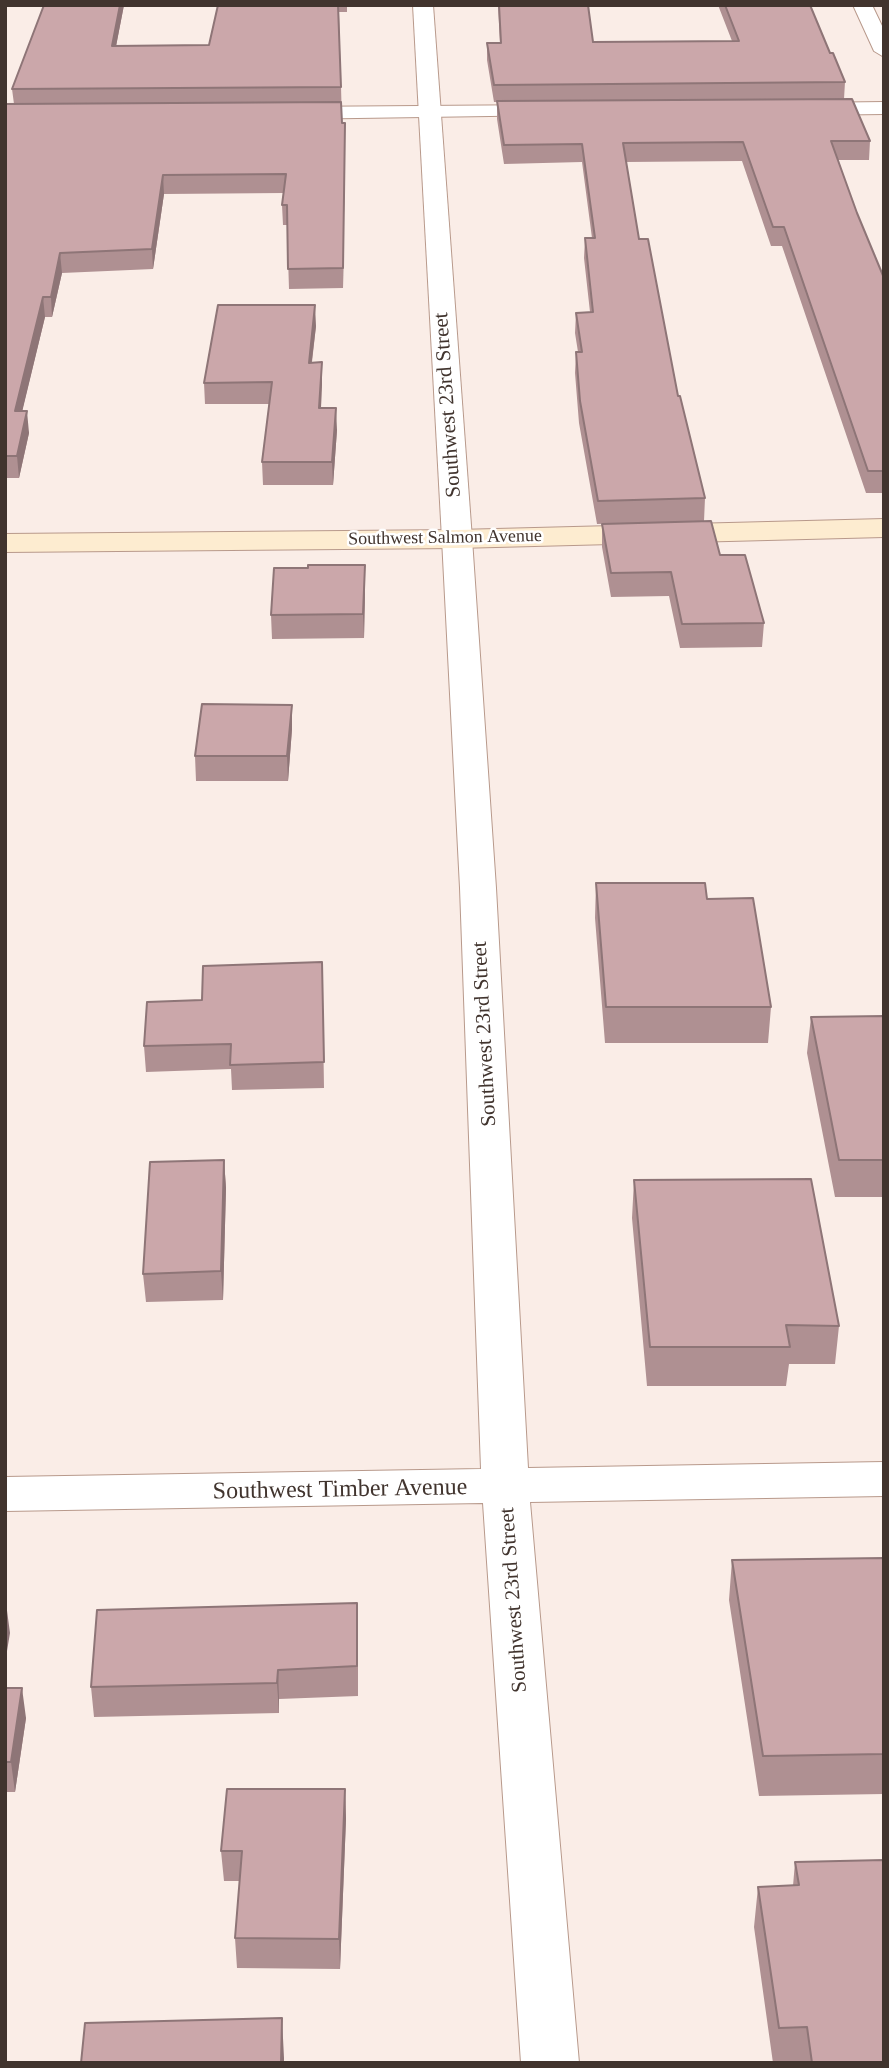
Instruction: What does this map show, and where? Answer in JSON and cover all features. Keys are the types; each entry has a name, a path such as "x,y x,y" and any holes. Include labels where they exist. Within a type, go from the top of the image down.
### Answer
{"main road":[{"name":"Southwest Salmon Avenue","path":"5,543 457,538 884,528"}],"street":[{"name":"Southwest 23rd Street","path":"422,5 478,888 505,1487 550,2063"},
{"path":"862,5 884,51"},
{"path":"787,109 884,108"},
{"path":"264,113 566,111"},
{"name":"Southwest Timber Avenue","path":"5,1494 884,1479"}],"building":[{"path":"44,5 120,5 112,46 209,45 218,5 338,5 341,87 12,89"},
{"path":"499,5 588,5 593,42 739,41 725,5 810,5 845,82 494,85 487,43 501,43"},
{"path":"852,99 870,141 831,141 884,278 884,471 868,471 784,227 773,227 743,142 623,143 639,239 648,239 678,396 705,498 598,501 580,401 576,352 582,352 576,313 593,312 585,238 595,238 582,144 504,145 497,101"},
{"path":"341,102 342,123 345,123 343,268 288,269 287,205 282,205 286,174 163,175 152,249 60,253 51,297 43,297 15,411 27,411 17,456 5,456 6,104"},
{"path":"218,305 315,305 309,363 322,362 319,408 336,408 332,462 262,462 272,382 204,383"},
{"path":"711,521 720,555 745,555 764,623 682,624 671,572 611,573 602,524"},
{"path":"308,565 365,565 363,614 271,615 274,568 308,568"},
{"path":"202,704 292,705 287,756 195,756"},
{"path":"596,883 705,883 707,899 753,898 771,1007 606,1007"},
{"path":"322,962 324,1062 230,1065 231,1044 144,1046 147,1002 202,1000 203,966"},
{"path":"884,1016 884,1160 839,1160 811,1017"},
{"path":"224,1160 221,1271 143,1274 150,1162"},
{"path":"811,1179 839,1326 786,1325 790,1347 650,1347 634,1180"},
{"path":"884,1558 884,1754 763,1756 732,1560"},
{"path":"357,1603 357,1666 278,1670 277,1683 91,1687 97,1610"},
{"path":"5,1688 22,1688 11,1762 5,1762"},
{"path":"227,1789 345,1789 339,1939 235,1938 242,1851 221,1851"},
{"path":"884,1860 884,2063 812,2063 807,2027 779,2028 758,1887 799,1885 795,1862"},
{"path":"282,2018 281,2063 81,2063 85,2023"}]}
